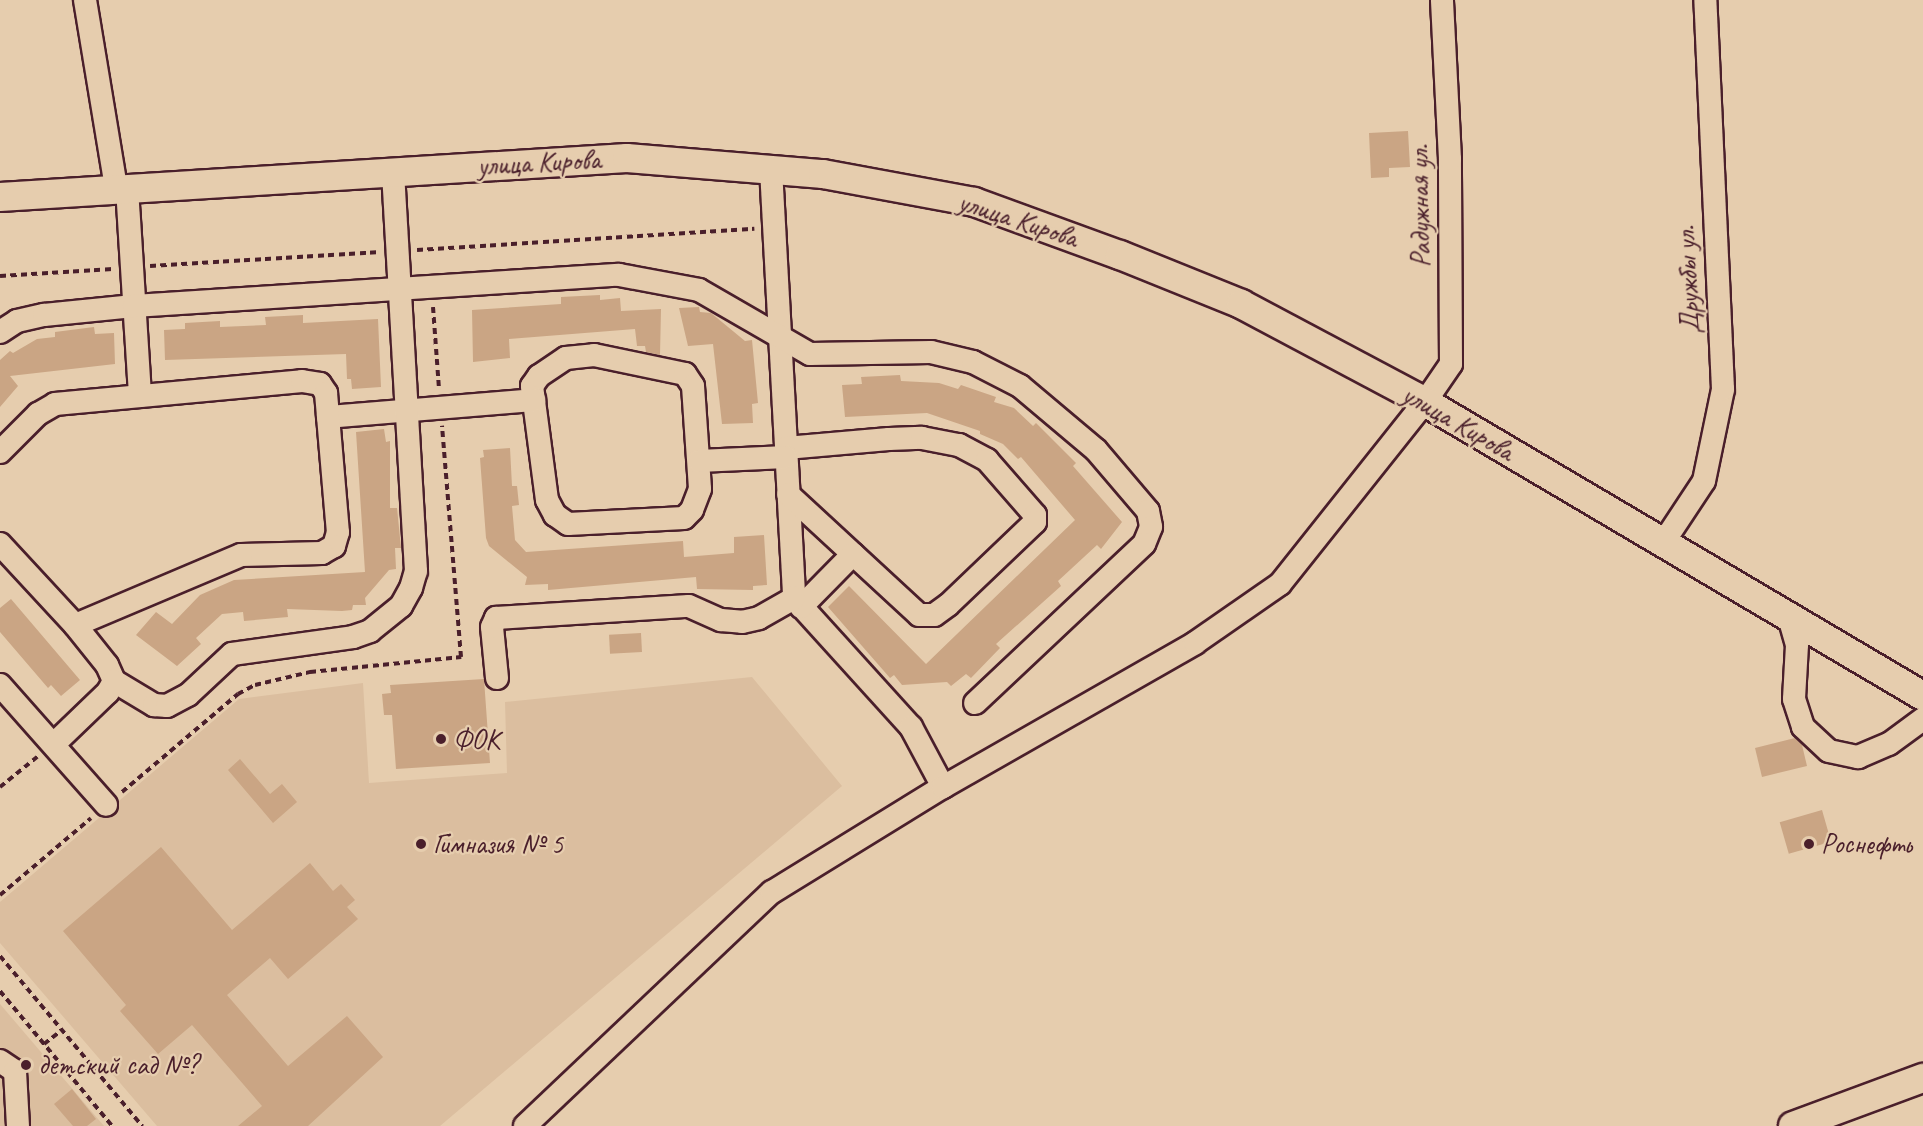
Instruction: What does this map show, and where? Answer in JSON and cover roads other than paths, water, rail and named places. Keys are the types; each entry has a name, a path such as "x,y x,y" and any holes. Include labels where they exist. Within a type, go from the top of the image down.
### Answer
{"main road":[{"name":"улица Кирова","path":"0,197 627,158 823,174 985,206 1120,255 1241,304 1425,402 1923,696"},
{"path":"1793,1126 1923,1078"},
{"path":"1834,1126 1923,1093"}],"street":[{"path":"85,0 122,188 140,396"},
{"name":"Радужная ул.","path":"525,1126 772,892 943,787 1195,643 1280,584 1425,402 1451,363 1450,159 1442,0"},
{"name":"Дружбы ул.","path":"1664,543 1704,481 1723,389 1705,0"},
{"path":"771,169 788,494 798,602 912,727 943,787"},
{"path":"0,544 75,625 107,665 114,681 154,705 167,706 188,695 232,654 353,637 370,631 400,606 416,571 393,172"},
{"path":"0,332 17,321 44,315 134,306 619,275 699,290 810,354 931,352 973,362 1020,386 1096,450 1148,511 1151,527 1144,544 975,703"},
{"path":"594,355 685,374 693,386 699,461 700,489 692,510 684,518 568,524 555,516 547,500 532,386 538,376 566,358 594,355"},
{"path":"0,452 38,414 55,404 302,381 320,384 326,393 338,532 334,546 322,553 241,555 75,625"},
{"path":"328,417 534,400"},
{"path":"699,461 889,439 922,438 959,445 987,460 1035,515 1035,522 934,615 919,615 788,494"},
{"path":"497,678 492,627 496,618 689,606 721,620 742,622 759,618 798,602 853,554"},
{"path":"1789,617 1797,645 1794,699 1803,727 1829,751 1858,757 1889,744 1923,719"},
{"path":"49,747 108,692 114,681"},
{"path":"0,685 49,747 106,805"},
{"path":"0,1061 15,1071 18,1126"}],"place":[{"name":"ФОК","path":"441,739"},
{"name":"Гимназия № 5","path":"421,844"},
{"name":"Роснефть","path":"1809,844"},
{"name":"детский сад №?","path":"26,1065"}]}
